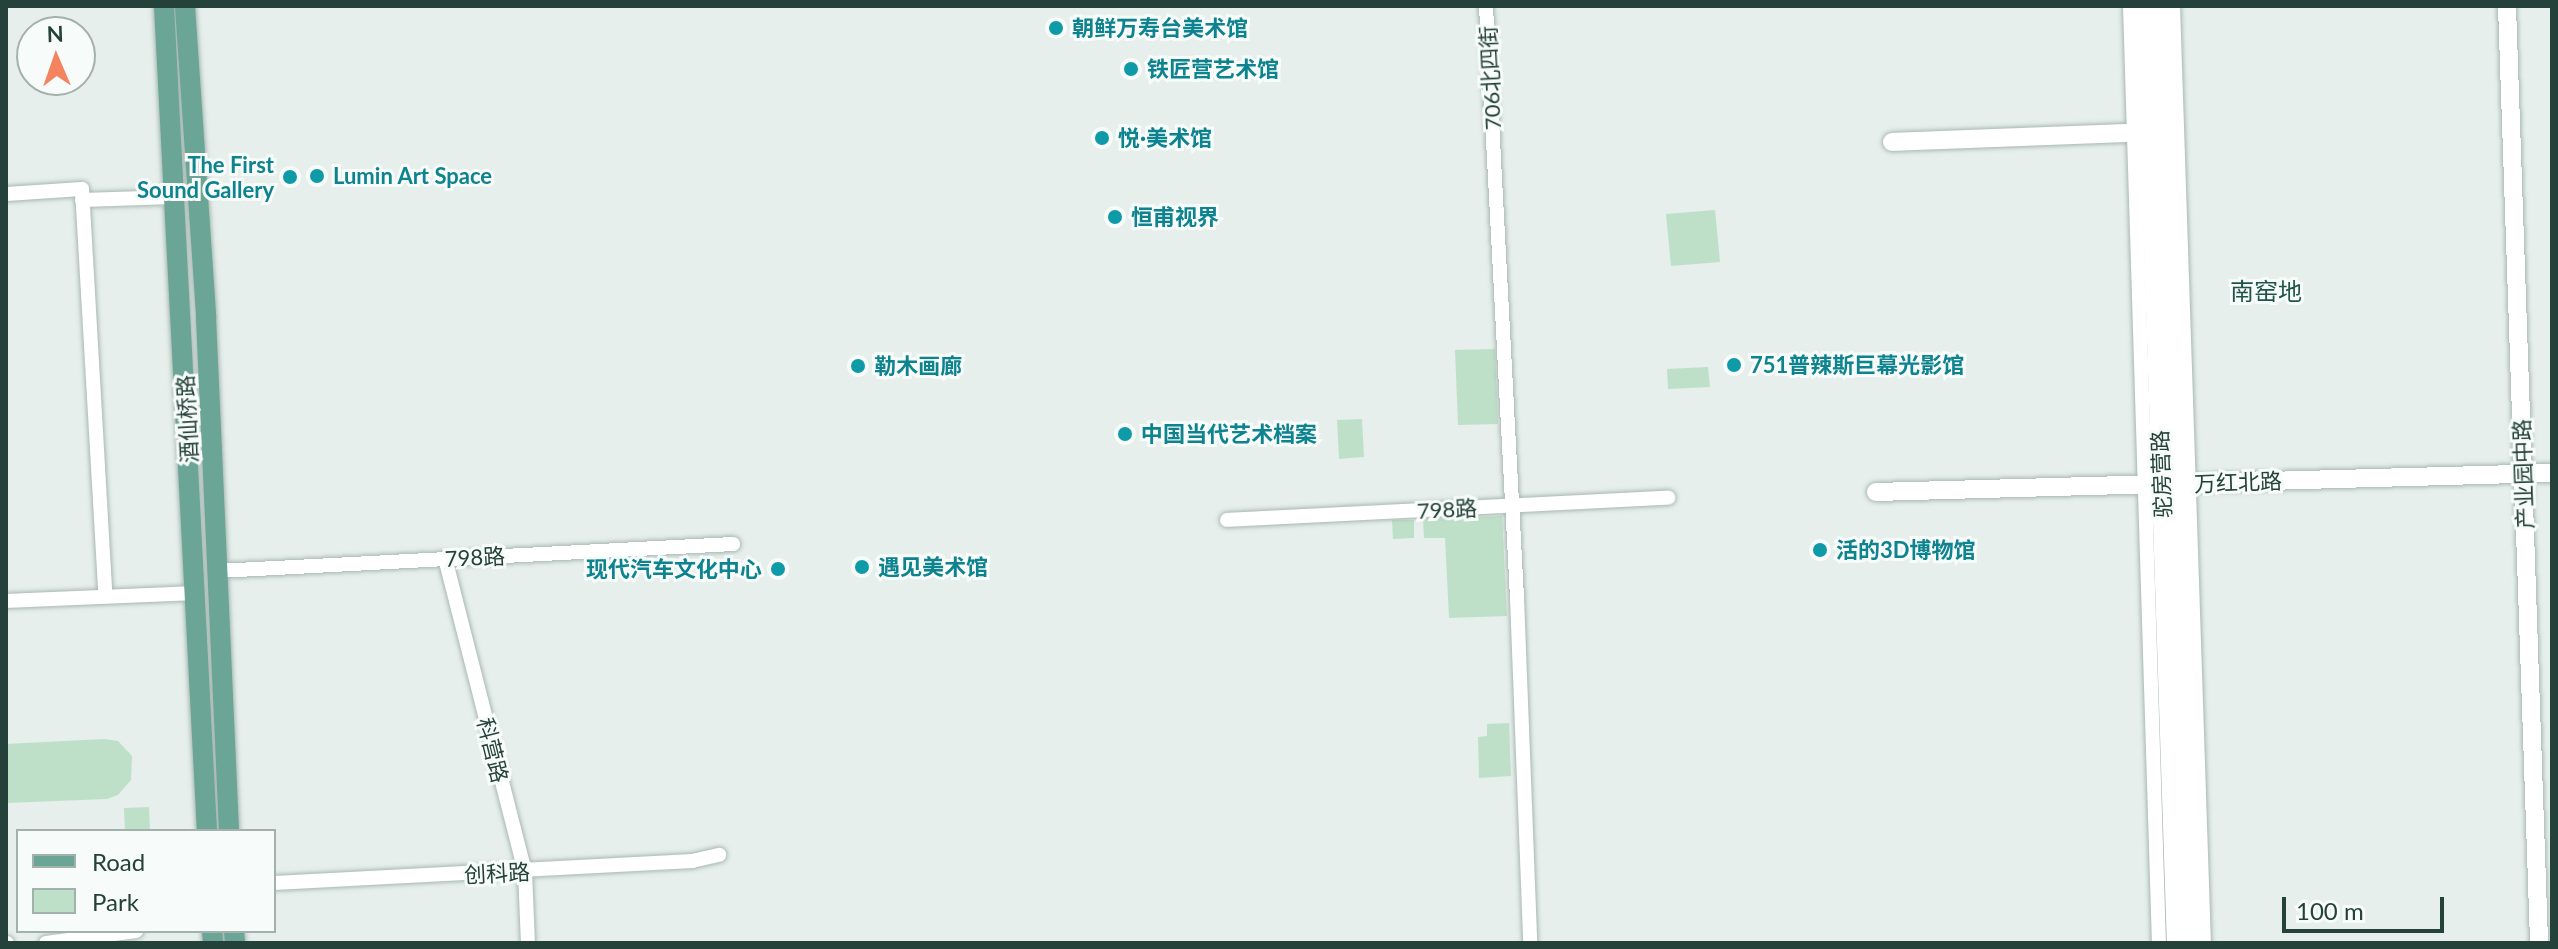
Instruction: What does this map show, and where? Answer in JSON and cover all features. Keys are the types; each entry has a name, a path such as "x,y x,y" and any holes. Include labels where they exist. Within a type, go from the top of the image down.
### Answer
{"main road":[{"name":"酒仙桥路","path":"164,6 207,829"},
{"name":"酒仙桥路","path":"185,6 206,318 229,829"},
{"name":"驼房营路","path":"2145,6 2142,133 2167,484 2189,943"},
{"name":"驼房营路","path":"2159,6 2176,943"},
{"name":"产业园中路","path":"2507,6 2539,943"},
{"path":"1892,142 2142,133"},
{"name":"万红北路","path":"1876,492 2552,473"}],"street":[{"name":"706北四街","path":"1486,6 1512,506 1530,943"},
{"path":"2130,6 2142,133"},
{"path":"2159,943 2173,6"},
{"path":"6,194 82,189 105,594"},
{"path":"82,200 175,197"},
{"path":"2167,484 2204,943"},
{"name":"798路","path":"1227,520 1668,498"},
{"name":"798路","path":"218,571 733,544"},
{"name":"科营路","path":"445,558 525,872 528,943"},
{"path":"6,601 105,594 195,593"},
{"name":"创科路","path":"276,883 525,872 692,861 719,855"},
{"path":"46,943 121,933"}],"green space":[{"path":"1715,210 1720,262 1671,266 1666,214"},
{"path":"1495,349 1498,424 1458,425 1455,350"},
{"path":"1708,367 1710,387 1668,389 1667,369"},
{"path":"1362,419 1364,457 1339,459 1337,420"},
{"path":"1502,516 1507,616 1449,618 1445,538 1424,538 1423,519"},
{"path":"1392,520 1414,520 1414,538 1393,539"},
{"path":"1509,723 1511,776 1479,778 1478,737 1487,736 1487,724"},
{"path":"118,741 132,756 131,780 118,795 107,799 6,803 6,744"},
{"path":"149,807 150,829 125,829 124,808"}],"place":[{"name":"朝鲜万寿台美术馆","path":"1056,28"},
{"name":"铁匠营艺术馆","path":"1131,69"},
{"name":"悦·美术馆","path":"1102,138"},
{"name":"Lumin Art Space","path":"317,176"},
{"name":"The First Sound Gallery","path":"290,177"},
{"name":"恒甫视界","path":"1115,217"},
{"name":"751普辣斯巨幕光影馆","path":"1734,365"},
{"name":"勒木画廊","path":"858,366"},
{"name":"中国当代艺术档案","path":"1125,434"},
{"name":"活的3D博物馆","path":"1820,550"},
{"name":"遇见美术馆","path":"862,567"},
{"name":"现代汽车文化中心","path":"778,569"}],"district":[{"name":"南窑地","path":"2266,291"}]}
